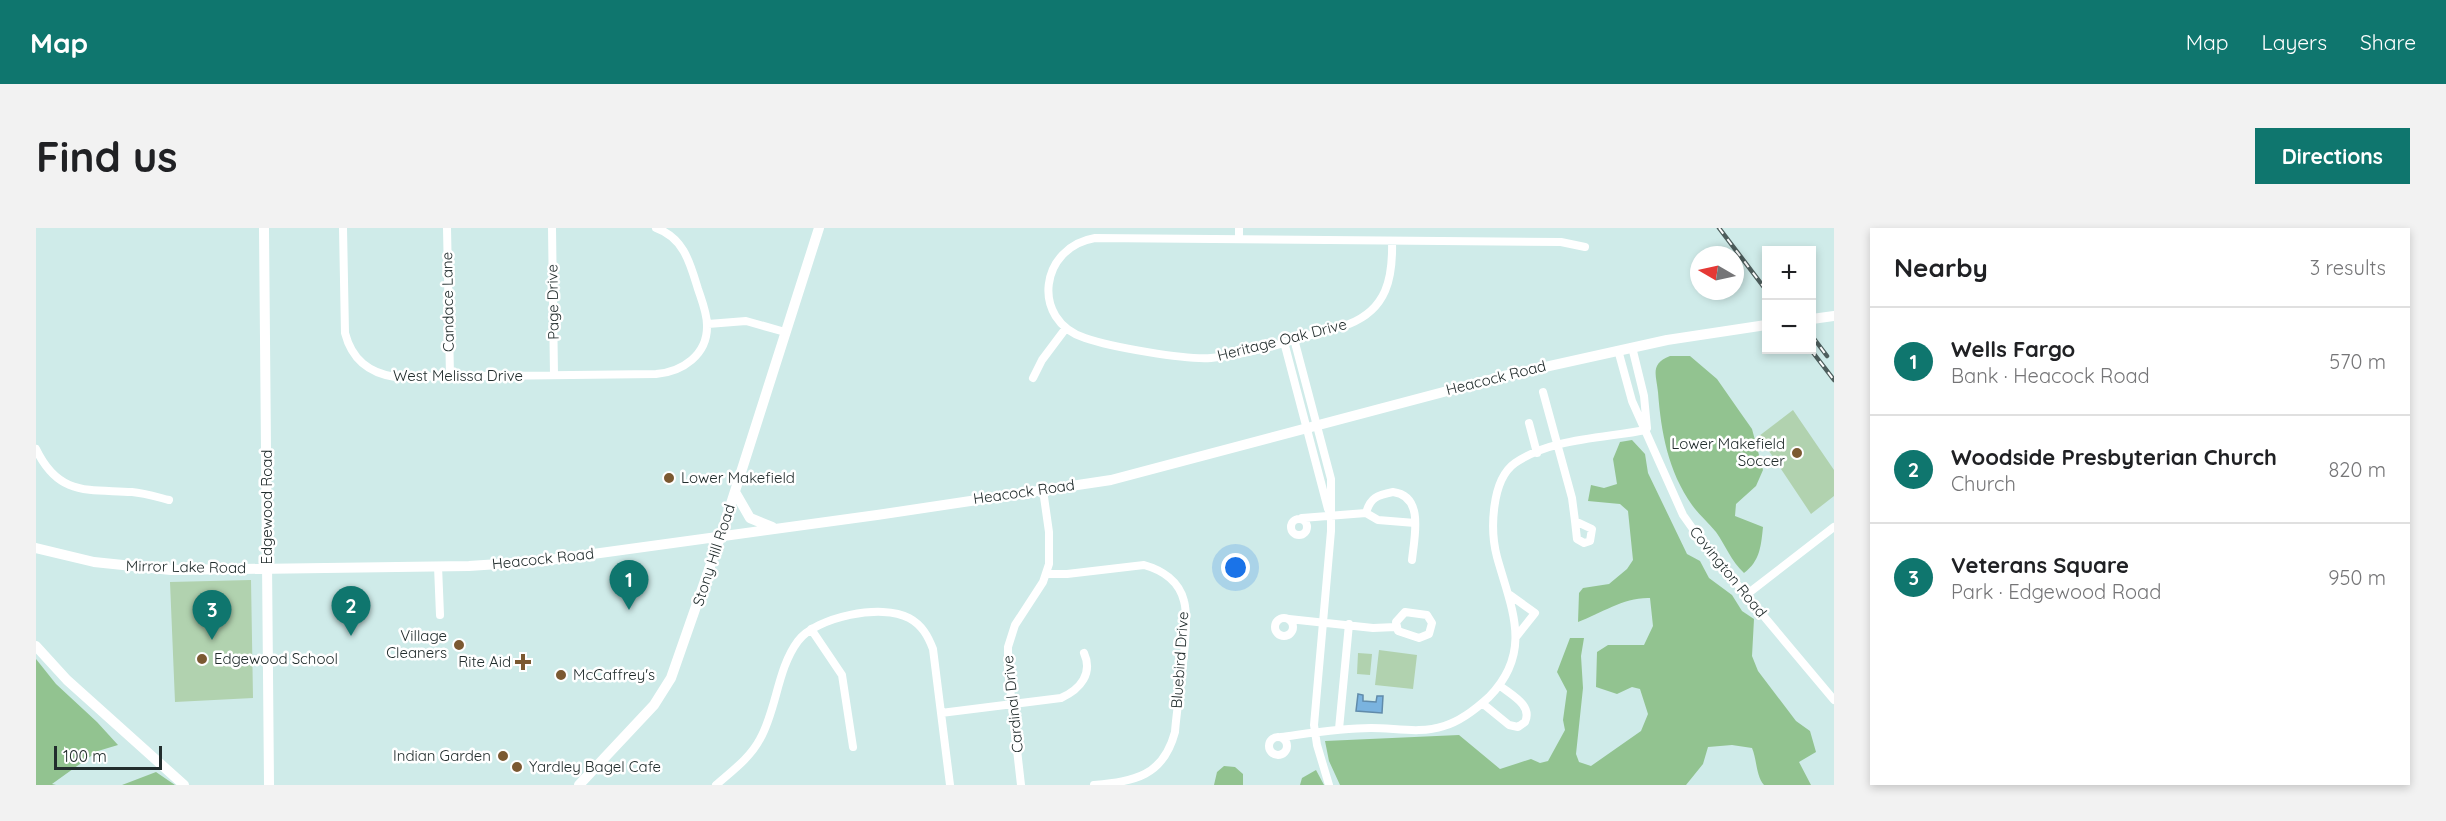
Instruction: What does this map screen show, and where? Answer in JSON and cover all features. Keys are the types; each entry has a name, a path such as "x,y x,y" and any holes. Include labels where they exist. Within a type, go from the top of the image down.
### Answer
{"main road":[{"name":"Edgewood Road","path":"264,228 269,785"},
{"name":"Stony Hill Road","path":"579,785 663,692 678,660 721,535 819,228"},
{"path":"1816,318 1834,316"},
{"name":"Heacock Road","path":"267,568 438,566 542,561 1042,490 1132,475 1504,376 1618,350 1762,326"},
{"path":"735,492 750,518 775,529"},
{"name":"Mirror Lake Road","path":"36,548 94,562 143,569 267,568"},
{"path":"36,646 67,680 184,785"}],"street":[{"name":"West Melissa Drive","path":"343,228 345,333 353,354 367,368 384,375 674,372 696,356 705,338 708,324"},
{"name":"Candace Lane","path":"447,228 450,376"},
{"name":"Page Drive","path":"552,228 555,375"},
{"path":"656,228 670,235 682,246 692,270 708,324 746,321 785,332"},
{"path":"1239,228 1239,239"},
{"path":"1033,378 1042,360 1066,328 1052,307 1049,280 1055,264 1072,246 1095,238 1561,242 1585,248"},
{"name":"Heritage Oak Drive","path":"1066,328 1084,338 1100,342 1195,358 1219,357 1284,342 1356,321 1374,309 1389,284 1392,241"},
{"path":"1294,339 1312,426"},
{"path":"1284,342 1331,479 1331,517 1315,733 1329,785"},
{"name":"Covington Road","path":"1632,347 1644,396 1647,430"},
{"name":"Covington Road","path":"1618,350 1632,401 1647,430 1663,475 1683,515 1705,546 1834,700"},
{"path":"1543,392 1572,498 1575,521"},
{"path":"1528,423 1537,453"},
{"path":"1281,737 1339,729 1431,729 1454,722 1482,703 1499,685 1510,661 1515,639 1515,617 1495,545 1498,493 1511,466 1558,446 1647,430"},
{"path":"36,449 53,473 79,489 93,492 139,493 169,500"},
{"name":"Cardinal Drive","path":"1021,785 1008,647 1015,625 1037,594 1047,574 1050,553 1042,490"},
{"path":"1366,513 1371,500 1376,496 1398,492 1414,507 1412,560"},
{"path":"1302,518 1366,513 1378,520 1415,523"},
{"path":"1746,595 1834,527"},
{"name":"Bluebird Drive","path":"1047,574 1067,574 1144,565 1172,579 1184,601 1183,644 1175,732 1169,751 1154,769 1138,778 1094,785"},
{"path":"438,566 440,615"},
{"path":"1510,596 1535,613 1515,639"},
{"path":"716,785 738,766 760,740 789,657 799,639 811,629 833,619 881,612 900,614 914,621 924,631 933,650 950,785"},
{"path":"1408,612 1427,615 1432,626 1429,634 1419,638 1402,634 1396,627 1399,616 1408,612"},
{"path":"1289,619 1373,628 1396,627"},
{"path":"1339,729 1349,624"},
{"path":"811,629 842,675 853,747"},
{"path":"941,713 1053,700 1073,692 1080,685 1087,671 1088,663 1084,653"},
{"path":"1482,703 1509,726 1518,727 1526,722 1528,714 1526,707 1499,685"}],"green space":[{"path":"1670,356 1690,356 1717,379 1752,429 1763,470 1756,486 1736,504 1735,516 1763,527 1757,558 1744,573 1716,532 1692,505 1671,465 1661,422 1656,375 1659,362"},
{"name":"Lower Makefield Soccer","path":"1793,410 1834,470 1834,496 1811,514 1759,436"},
{"path":"1632,440 1645,454 1648,473 1687,554 1700,561 1709,578 1732,595 1742,611 1754,619 1752,656 1758,671 1796,721 1810,731 1816,752 1799,762 1811,785 1764,785 1759,777 1752,748 1732,745 1708,747 1703,764 1686,785 1340,785 1329,761 1325,741 1459,735 1500,769 1531,759 1540,763 1548,761 1565,730 1563,720 1567,691 1557,672 1570,638 1584,638 1581,656 1583,688 1576,754 1579,762 1591,766 1641,731 1648,714 1640,689 1632,687 1617,694 1596,687 1597,652 1608,645 1644,645 1653,626 1650,598 1622,603 1578,622 1579,593 1583,588 1609,584 1627,569 1633,560 1628,511 1620,504 1588,501 1591,485 1604,488 1617,484 1613,459 1620,442"},
{"path":"251,580 253,698 175,702 170,582"},
{"path":"1379,650 1417,655 1413,689 1375,685"},
{"path":"1358,653 1372,654 1370,675 1357,674"},
{"path":"36,659 56,684 118,745 98,751 52,784 56,785 36,785"},
{"path":"1224,766 1235,767 1243,774 1243,785 1214,785 1217,772"},
{"path":"1316,770 1324,785 1300,785 1302,778"},
{"path":"156,772 175,785 122,785"}],"water":[{"path":"1358,694 1363,695 1363,701 1376,702 1377,696 1383,696 1382,713 1356,711"}],"railway":[{"path":"1719,228 1762,285"},
{"path":"1816,341 1827,356"},
{"path":"1814,354 1834,380"}],"place":[{"name":"Lower Makefield Soccer","path":"1797,453"},
{"name":"Lower Makefield","path":"669,478"},
{"name":"Wells Fargo","path":"629,610"},
{"name":"Woodside Presbyterian Church","path":"351,636"},
{"name":"Veterans Square","path":"212,640"},
{"name":"Village Cleaners","path":"459,645"},
{"name":"Edgewood School","path":"202,659"},
{"name":"Rite Aid","path":"523,662"},
{"name":"McCaffrey's","path":"561,675"},
{"name":"Indian Garden","path":"503,756"},
{"name":"Yardley Bagel Cafe","path":"517,767"}]}
